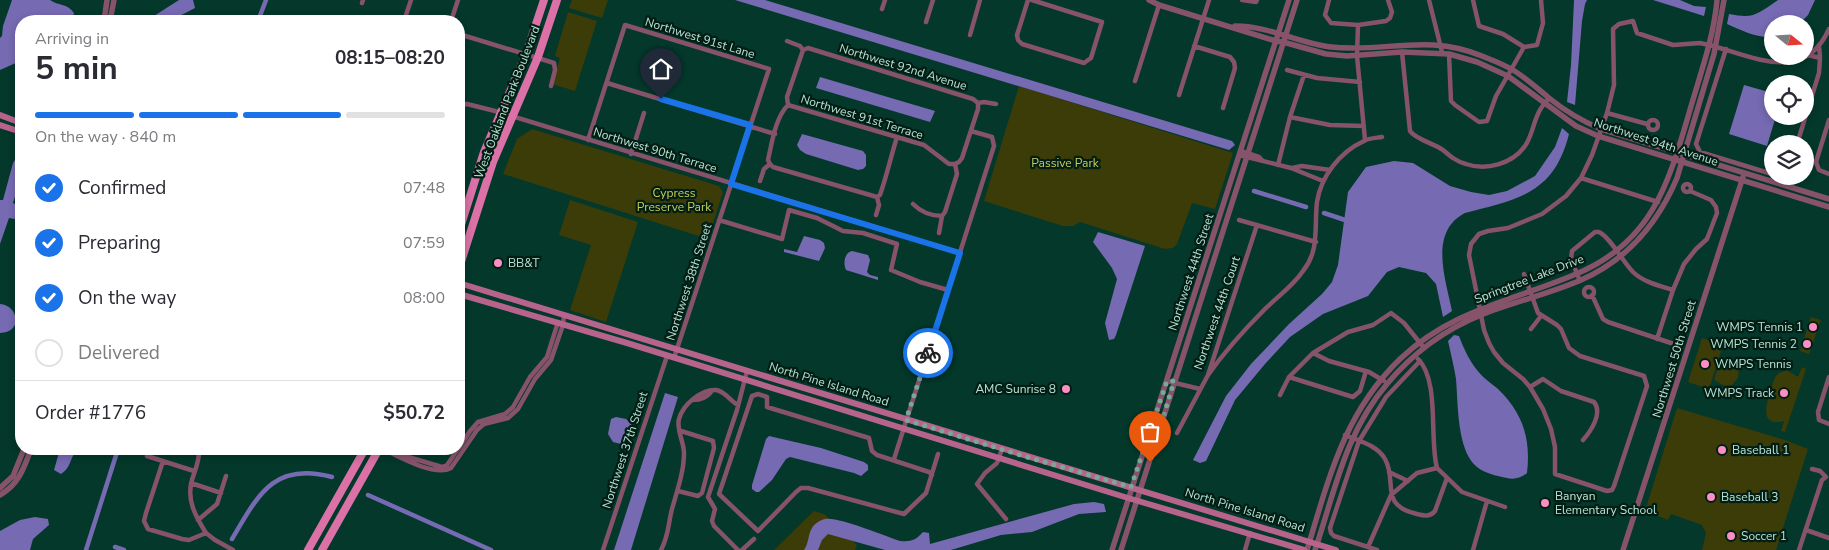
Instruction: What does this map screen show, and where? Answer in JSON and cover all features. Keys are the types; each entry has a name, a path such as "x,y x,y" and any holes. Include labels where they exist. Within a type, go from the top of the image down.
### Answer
{"main road":[{"name":"West Oakland Park Boulevard","path":"465,212 480,163 526,54 544,0"},
{"name":"West Oakland Park Boulevard","path":"465,249 493,162 538,57 557,0"},
{"path":"0,115 15,120"},
{"path":"0,125 15,130"},
{"name":"North Pine Island Road","path":"465,285 1256,525 1310,542 1316,547 1336,550"},
{"name":"North Pine Island Road","path":"465,296 999,457 1137,501 1306,550"},
{"path":"308,550 362,455"},
{"path":"322,550 375,455"},
{"path":"1205,520 1224,522 1245,528 1256,525"}],"street":[{"path":"105,15 107,0"},
{"path":"111,15 114,0"},
{"path":"406,15 411,0"},
{"path":"453,15 458,0"},
{"path":"882,9 885,0"},
{"path":"926,22 933,0"},
{"path":"970,35 980,0"},
{"path":"1028,0 1017,35 1018,40 1022,44 1084,63 1088,61 1091,58 1102,22 1032,0"},
{"name":"Northwest 94th Avenue","path":"1149,0 1202,19 1326,54 1358,56 1402,52 1445,53 1477,62 1508,76 1576,126 1598,136 1829,207"},
{"path":"1179,95 1209,0"},
{"path":"1242,0 1256,1"},
{"name":"Northwest 44th Street","path":"1121,550 1141,490 1289,0"},
{"name":"Northwest 44th Street","path":"1112,550 1131,487 1243,154 1297,0"},
{"path":"1329,0 1325,12 1327,19 1331,23 1358,24 1386,21 1390,18 1392,12 1388,0"},
{"path":"1429,0 1440,44 1445,53 1451,101 1455,106 1479,122 1487,121 1496,96 1524,47"},
{"path":"1473,0 1479,26 1502,34 1524,47 1537,45 1543,23 1541,0"},
{"name":"Springtree Lake Drive","path":"1306,550 1345,435 1362,405 1381,379 1409,350 1452,321 1480,308 1578,274 1592,267 1616,251 1638,230 1658,201 1677,152 1709,45 1717,0"},
{"name":"Springtree Lake Drive","path":"1316,547 1352,438 1368,409 1387,384 1414,356 1448,332 1481,315 1580,280 1604,268 1620,257 1644,234 1664,205 1682,162 1716,47 1724,0"},
{"path":"1135,81 1159,5"},
{"path":"1524,274 1532,298 1541,316 1561,329 1569,348 1580,356 1644,376 1647,381 1647,386 1612,490 1607,491 1555,474 1555,447 1551,428 1543,409 1530,387 1494,352 1484,330 1469,255 1471,244 1479,234 1508,228 1542,214 1566,196 1581,178 1608,113 1614,85 1614,29 1619,24 1633,21 1637,33 1673,45 1700,43 1764,61"},
{"path":"1358,24 1357,48 1366,140"},
{"name":"Northwest 91st Lane","path":"607,83 625,25 769,69"},
{"name":"Northwest 94th Avenue","path":"1228,26 1259,28 1328,46 1357,48 1401,44 1440,44 1480,55 1512,69 1580,120 1601,129 1829,199"},
{"path":"1814,50 1824,40 1829,29"},
{"path":"465,36 554,63 551,86"},
{"path":"787,41 800,46 803,50 787,97 788,105 782,110 775,134 768,160 770,164 772,167 877,197"},
{"path":"1800,135 1819,73 1819,45"},
{"path":"1194,46 1230,57 1234,62 1235,68 1223,108"},
{"name":"Northwest 92nd Avenue","path":"803,50 808,48 973,99 978,103 996,104"},
{"path":"1726,49 1696,144 1697,148 1700,152 1764,172"},
{"path":"1402,52 1410,131 1412,134 1427,140 1453,158 1466,164 1486,167 1504,163 1515,156 1525,146 1538,114 1549,98"},
{"path":"1814,56 1820,58"},
{"name":"Northwest 38th Street","path":"674,358 769,69"},
{"path":"1288,70 1336,81 1360,82"},
{"path":"1278,165 1290,117 1304,75"},
{"path":"588,140 607,83 775,134"},
{"path":"939,233 942,216 957,174 955,164 960,162 962,158 978,109 978,103"},
{"name":"Northwest 90th Terrace","path":"465,104 501,113 960,253"},
{"name":"Northwest 91st Terrace","path":"788,105 924,145 949,164 955,164"},
{"path":"1608,113 1647,124"},
{"path":"632,154 644,114"},
{"path":"1290,117 1330,125 1364,126"},
{"path":"1829,120 1817,156 1817,167 1819,170 1829,174"},
{"path":"894,459 994,146 994,140 989,136 971,131"},
{"path":"877,197 880,195 888,170 896,137"},
{"path":"1208,375 1224,352 1240,334 1304,270 1312,256 1316,242 1317,201 1323,181 1330,170 1350,148 1366,140 1382,137"},
{"path":"1243,154 1257,161 1262,160 1291,168 1323,181"},
{"path":"760,181 764,169 770,164"},
{"path":"1291,168 1302,166 1330,170"},
{"name":"Northwest 50th Street","path":"1623,550 1744,173"},
{"path":"1581,178 1658,201 1664,205"},
{"path":"1657,338 1684,264 1707,239 1717,213 1716,207 1711,200 1690,191"},
{"path":"876,215 879,205 877,197"},
{"path":"913,204 920,211 942,216"},
{"path":"719,220 782,239 789,210 817,218 843,231 863,232 897,244 891,270 920,282 948,290"},
{"path":"1239,220 1316,242"},
{"name":"Northwest 44th Court","path":"1178,433 1208,375 1257,225"},
{"path":"1580,280 1571,259 1572,251 1596,232 1599,232 1606,236 1620,257 1635,274 1646,281 1673,290"},
{"path":"1592,295 1603,319 1674,344"},
{"path":"1280,395 1290,377 1313,353 1348,332 1373,325 1391,313 1404,323 1424,348"},
{"path":"465,438 478,422 505,414 513,407 530,377 547,357 564,315"},
{"path":"1531,329 1541,316"},
{"path":"465,446 484,424 508,418 518,409 535,379 551,360 560,324"},
{"path":"1409,350 1420,360 1427,371 1431,394 1437,468 1462,492 1505,507"},
{"path":"1313,353 1329,361 1366,371 1387,384"},
{"name":"Northwest 37th Street","path":"603,550 667,356"},
{"path":"1377,550 1334,536 1330,528 1359,441 1386,397 1420,360"},
{"path":"738,550 714,526 712,521 716,509 708,497 747,371"},
{"path":"1290,377 1353,397 1360,391 1366,371"},
{"path":"1829,377 1818,412 1819,420 1829,424"},
{"path":"1530,387 1543,380 1561,390 1594,402 1597,405 1598,412 1591,432 1583,440"},
{"path":"1167,381 1174,381 1200,389"},
{"path":"661,550 668,536 684,453 678,423 679,417 693,400 703,398 714,390 722,392 731,402 738,405"},
{"path":"932,475 929,472 894,459 877,455 872,451 869,438 767,407 767,396 758,394 752,396 719,494 758,531 802,488 820,490 904,514 926,493 932,475 938,454"},
{"path":"678,491 695,496 702,493 714,448 713,441 681,431"},
{"path":"1345,435 1379,450 1386,460 1391,495 1394,501 1402,508 1426,516 1432,514 1435,511 1447,478"},
{"path":"1002,449 998,463 977,484 1006,519"},
{"path":"0,488 13,476 22,455"},
{"path":"0,495 9,489 20,477 29,455"},
{"path":"199,455 191,483 191,502 198,520 206,533 233,550"},
{"path":"394,455 404,460 441,471 449,467 458,455"},
{"path":"403,455 442,467 449,467"},
{"path":"449,467 454,455"},
{"path":"147,456 194,471"},
{"path":"163,461 146,513 145,525 148,528 182,540 189,540 206,533"},
{"path":"1368,547 1391,495 1417,473 1437,468"},
{"path":"1799,550 1822,480 1827,477 1820,471 1812,469"},
{"path":"1389,472 1408,481"},
{"path":"198,520 217,504 226,476"},
{"path":"191,483 221,493"},
{"path":"1473,550 1487,501"},
{"path":"1806,530 1829,538"},
{"path":"1246,550 1250,533"},
{"path":"742,550 754,539"}],"green space":[{"path":"572,0 608,0 602,18 569,8"},
{"path":"568,12 597,21 575,91 552,84 560,58 555,56"},
{"name":"Passive Park","path":"1019,86 1233,153 1215,209 1192,203 1177,244 1173,248 1165,249 1080,222 1073,226 1063,226 984,201"},
{"name":"Cypress Preserve Park","path":"532,129 719,186 723,192 708,239 503,174 517,139"},
{"path":"570,200 638,222 606,322 570,310 591,245 559,235"},
{"path":"1811,317 1821,320 1809,354 1800,351"},
{"name":"WMPS Tennis","path":"1702,338 1723,345 1709,389 1688,382"},
{"path":"1724,363 1739,368 1738,378 1732,385 1725,386 1714,380 1719,364"},
{"name":"WMPS Track","path":"1802,367 1806,369 1785,432 1781,431 1784,421 1771,421 1766,414 1774,379 1780,373 1788,371 1798,377"},
{"path":"1677,408 1785,440 1808,449 1776,550 1702,550 1706,533 1702,525 1671,514 1668,520 1645,511"},
{"path":"814,511 824,514 857,545 855,550 774,550"}],"shaded area":[{"path":"12,0 50,0 65,6 74,13 74,15 15,15 15,63 0,70 0,38"},
{"path":"179,0 193,0 195,8 182,15 155,15"},
{"path":"735,0 765,0 1232,141 1235,145 1229,150"},
{"path":"1574,0 1587,0 1582,21 1575,105 1567,102"},
{"path":"1653,0 1680,0 1694,6 1706,7 1704,16"},
{"path":"1778,0 1815,0 1808,15 1764,15 1764,37 1754,35 1727,24 1729,14 1745,16 1765,9"},
{"path":"820,77 935,111 930,122 816,88"},
{"path":"1744,85 1764,91 1764,125 1773,125 1770,135 1764,135 1764,145 1729,134"},
{"path":"1562,128 1569,134 1562,154 1554,170 1543,182 1517,198 1465,213 1454,221 1447,232 1443,244 1442,257 1452,311 1443,317 1436,284 1426,273 1399,267 1387,272 1368,296 1323,314 1290,337 1235,400 1206,461 1200,463 1193,460 1226,396 1251,364 1332,282 1338,265 1348,192 1366,167 1394,161 1413,163 1450,186 1489,195 1507,191 1535,176 1555,147"},
{"path":"802,134 863,151 866,155 866,166 858,170 806,154 797,145"},
{"path":"15,160 15,196 13,203 15,204 15,219 9,218 0,244 0,200 3,200"},
{"path":"1098,232 1145,246 1116,335 1114,339 1109,340 1105,323 1117,279 1112,268 1093,242"},
{"path":"804,236 820,240 824,243 825,248 819,261 784,252 784,249 797,252"},
{"path":"852,251 868,255 870,260 867,272 878,277 878,280 846,270 845,259 847,254"},
{"path":"0,304 6,305 14,313 15,324 8,332 0,333"},
{"path":"1454,335 1459,336 1477,370 1507,398 1519,417 1528,449 1527,473 1520,477 1506,478 1484,471 1474,465 1467,454 1461,433 1456,379 1448,341"},
{"path":"665,393 678,397 631,550 614,550"},
{"path":"616,417 626,419 632,425 627,441 621,444 613,442 608,434 611,419"},
{"path":"769,436 821,448 864,462 868,465 868,470 861,476 790,457 786,459 772,480 759,492 756,492 752,489 752,485 766,439"},
{"path":"58,455 74,455 65,471 61,474 54,470"},
{"path":"1094,502 1104,504 1106,512 1079,514 1032,532 1001,535 951,550 885,550 828,534 822,540 818,550 804,550 813,527 817,522 825,519 840,520 900,541 913,540 923,532 929,533 930,544 1074,504"},
{"path":"35,517 48,519 49,525 33,539 30,550 0,550 0,531 20,520"}],"waterway":[{"path":"260,15 266,0"},
{"path":"1254,191 1306,207"},
{"path":"1324,213 1345,220"},
{"path":"86,550 116,455"},
{"path":"232,539 250,508 270,486 282,478 296,474 312,473 332,477"},
{"path":"368,495 491,550"},
{"path":"115,547 124,550"}],"way so far":[{"path":"928,353 906,420 1131,487 1167,381 1174,381 1150,462"}],"place":[{"name":"BB&T","path":"498,263"},
{"name":"WMPS Tennis 1","path":"1813,327"},
{"name":"WMPS Tennis 2","path":"1807,344"},
{"name":"WMPS Tennis","path":"1705,364"},
{"name":"AMC Sunrise 8","path":"1066,389"},
{"name":"WMPS Track","path":"1784,393"},
{"name":"Baseball 1","path":"1722,450"},
{"name":"Baseball 3","path":"1711,497"},
{"name":"Banyan Elementary School","path":"1545,503"},
{"name":"Soccer 1","path":"1731,536"}],"route":[{"path":"661,99 750,125 731,184 960,253 928,353"}]}
